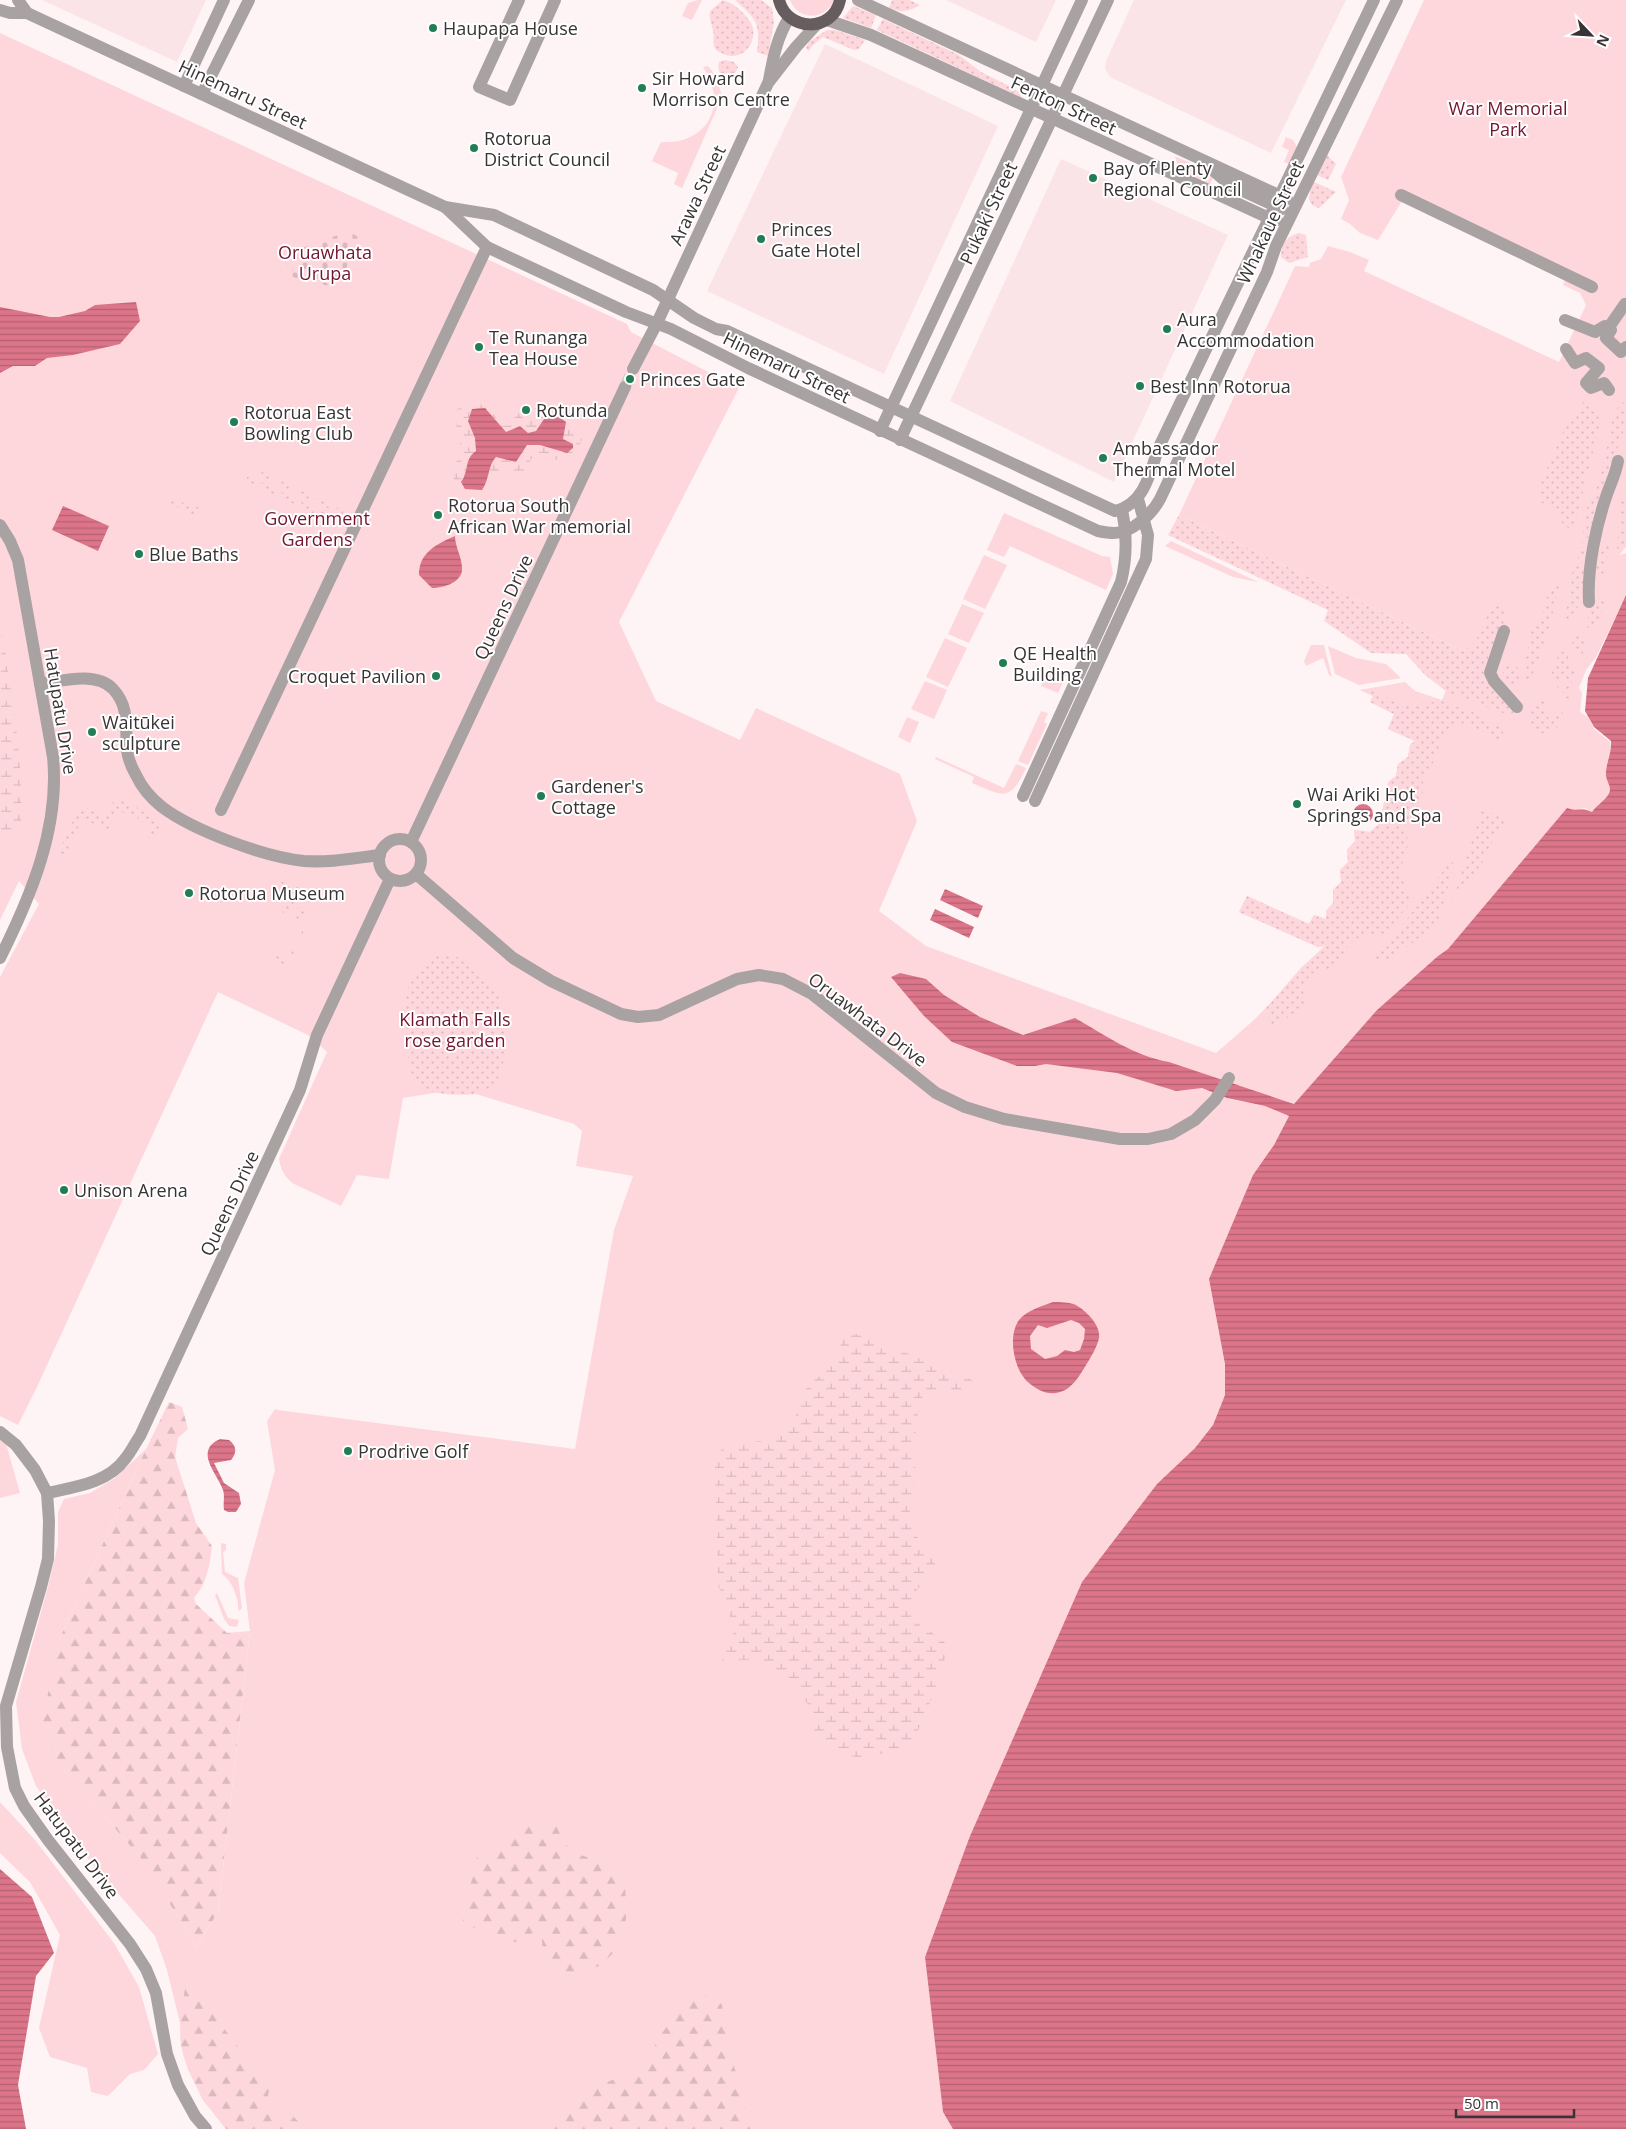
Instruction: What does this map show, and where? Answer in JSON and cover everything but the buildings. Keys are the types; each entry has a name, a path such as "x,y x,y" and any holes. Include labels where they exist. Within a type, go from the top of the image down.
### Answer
{"main road":[{"path":"779,0 789,18 798,23 808,25 822,22 835,13 840,0"}],"street":[{"path":"18,0 27,13"},
{"path":"184,86 224,0"},
{"path":"202,94 249,0"},
{"path":"520,0 480,87 510,100 555,0"},
{"name":"Fenton Street","path":"858,0 1201,159 1278,200 1291,213"},
{"name":"Pukaki Street","path":"880,431 1082,0"},
{"name":"Pukaki Street","path":"900,440 1050,118 1108,0"},
{"name":"Whakaue Street","path":"1138,499 1158,449 1374,0"},
{"name":"Whakaue Street","path":"1127,531 1156,507 1267,272 1291,213 1397,0"},
{"name":"Hinemaru Street","path":"0,10 10,13 27,13 445,207 494,215 653,290 694,318 727,331 1106,508 1115,511 1122,510"},
{"name":"Arawa Street","path":"658,323 768,83 779,39 789,18"},
{"name":"Arawa Street","path":"768,83 796,47 822,22"},
{"name":"Fenton Street","path":"822,22 871,35 1269,218 1291,213"},
{"path":"1401,195 1592,287"},
{"name":"Hinemaru Street","path":"445,207 486,247 626,312 658,323 880,431 1098,531 1113,533 1127,531"},
{"path":"220,810 486,247"},
{"path":"1625,304 1609,327 1611,330 1606,338 1621,352 1626,347"},
{"path":"1565,320 1595,332 1605,326 1609,327"},
{"path":"634,369 658,323"},
{"path":"1566,349 1575,363 1586,358 1599,368 1586,383 1591,388 1604,383 1608,390"},
{"name":"Queens Drive","path":"411,842 626,387"},
{"path":"1589,602 1589,579 1594,544 1618,461"},
{"path":"1022,796 1121,582 1127,531 1122,510 1138,499 1148,535 1146,560 1035,801"},
{"name":"Hatupatu Drive","path":"0,525 10,541 18,560 53,757 54,796 49,825 31,892 0,958"},
{"path":"1504,631 1494,659 1491,675 1517,707"},
{"path":"40,684 67,680 95,680 108,684 113,689 124,709 128,752 136,776 160,806 185,822 232,842 292,859 321,861 380,855"},
{"path":"405,840 411,842 419,851 421,863 416,874 402,882 390,879 380,869 380,855 382,849 392,841 405,840"},
{"name":"Oruawhata Drive","path":"416,874 513,958 551,981 621,1014 638,1017 659,1015 737,979 759,976 783,979 812,994 936,1093 981,1113 1004,1119 1120,1139 1148,1139 1171,1134 1195,1120 1214,1100 1229,1078"},
{"name":"Queens Drive","path":"47,1493 85,1484 106,1476 124,1461 140,1436 300,1090 317,1035 390,879"},
{"name":"Hatupatu Drive","path":"0,1432 16,1445 35,1470 47,1493 50,1542 42,1587 6,1706 6,1730 15,1788 24,1806 48,1840 130,1944 146,1970 156,1993 167,2054 178,2085 195,2116 206,2129"}],"shaded area":[{"path":"42,0 206,0 177,62"},
{"path":"946,0 1056,0 1036,42"},
{"path":"1134,0 1346,0 1271,153 1112,78 1108,74 1105,68 1106,61"},
{"path":"825,44 998,126 884,374 707,291"},
{"path":"1061,159 1228,235 1114,482 950,401"},
{"path":"136,302 140,321 120,344 73,355 47,358 35,366 13,366 0,373 0,307 50,317 59,317 85,311 95,305"},
{"path":"485,408 506,432 520,426 528,433 536,431 544,419 559,417 566,422 563,439 573,444 573,448 567,453 540,445 527,445 516,462 496,457 482,490 465,489 461,482 468,462 476,451 475,438 468,421 472,409"},
{"path":"63,506 109,526 98,551 52,530"},
{"path":"455,536 462,564 461,573 452,583 432,588 419,575 422,560 430,550"},
{"path":"1626,595 1626,2129 953,2129 943,2112 925,1957 970,1836 1082,1582 1157,1484 1195,1448 1213,1425 1225,1395 1225,1364 1209,1279 1253,1175 1274,1145 1289,1116 1265,1106 1227,1098 1202,1088 1176,1091 1117,1073 1046,1064 1017,1066 952,1042 924,1016 891,977 900,973 926,979 944,995 980,1017 1023,1035 1075,1018 1120,1044 1144,1055 1294,1104 1377,1010 1448,949 1567,808 1592,812 1608,795 1610,788 1606,772 1611,741 1594,727 1585,711 1588,678"},
{"path":"1363,804 1370,807 1373,814 1370,821 1363,824 1356,821 1353,814 1356,807"},
{"path":"945,889 983,906 978,918 940,900"},
{"path":"935,909 974,927 969,938 930,920"},
{"path":"1053,1302 1076,1305 1092,1319 1099,1333 1094,1352 1081,1373 1068,1388 1056,1393 1043,1392 1024,1378 1016,1362 1013,1344 1015,1327 1019,1320 1031,1311","holes":["1071,1320 1079,1323 1085,1329 1080,1350 1074,1352 1065,1350 1057,1356 1045,1359 1031,1349 1030,1336 1038,1325 1047,1328"]},
{"path":"220,1439 229,1440 235,1447 231,1460 214,1463 224,1483 239,1493 241,1504 236,1512 224,1510 223,1490 208,1456 208,1450 212,1444"},
{"path":"0,1869 32,1897 54,1953 36,1976 18,2085 26,2129 0,2129"}],"green space":[{"path":"702,0 692,20 682,16 688,3"},
{"path":"723,0 741,11 749,19 753,28 750,45 747,50 737,55 726,55 718,51 714,46 710,13"},
{"path":"735,0 761,0 772,8 774,22 768,56 757,52 758,34 755,22 748,12"},
{"path":"790,0 834,0 824,12 812,16 799,12"},
{"path":"892,0 909,0 920,5 908,10 898,11 889,8"},
{"path":"1424,0 1626,0 1626,547 1619,555 1626,553 1626,596 1596,657 1586,670 1579,688 1582,693 1580,712 1588,717 1594,729 1610,742 1606,776 1610,790 1592,812 1585,808 1573,810 1448,949 1377,1010 1294,1104 1239,1085 1228,1099 1265,1106 1289,1116 1274,1145 1253,1176 1209,1279 1225,1364 1225,1395 1213,1425 1195,1448 1157,1484 1082,1582 970,1836 925,1957 943,2112 953,2129 226,2129 202,2099 189,2068 181,2045 181,2027 167,1970 155,1936 77,1846 36,1786 22,1749 16,1702 58,1544 58,1512 64,1499 90,1493 115,1478 146,1449 59,1640 60,1765 141,1858 197,1947 218,1912 250,1632 244,1583 275,1470 267,1421 275,1409 575,1449 614,1230 633,1176 576,1166 582,1131 574,1124 476,1094 434,1093 403,1098 389,1179 357,1175 341,1206 292,1183 283,1172 279,1159 327,1052 308,1035 218,992 18,1425 0,1416 0,977 39,904 19,881 0,920 0,33 627,324 631,332 739,388 619,622 656,701 740,740 756,708 900,774 917,821 879,911 926,946 1216,1053 1254,1020 1287,986 1301,968 1326,946 1318,947 1239,912 1247,896 1309,924 1314,915 1326,919 1326,911 1333,903 1333,890 1341,882 1340,870 1348,862 1347,850 1355,841 1354,830 1370,832 1380,823 1388,782 1396,776 1398,764 1408,757 1410,745 1415,741 1388,729 1394,714 1370,702 1373,696 1360,690 1405,682 1415,691 1442,700 1463,651 1179,515 1295,266 1309,267 1310,263 1321,259 1328,246 1350,252 1369,260 1364,271 1559,362 1586,305 1580,293 1563,285 1566,276 1402,201 1378,240 1360,233 1341,219 1349,200 1341,177"},
{"path":"853,6 876,15 871,28 843,18"},
{"path":"883,19 959,55 981,72 1019,92 1022,98 877,30"},
{"path":"827,30 835,30 865,40 859,49 854,50 823,37 809,51 806,48 809,42"},
{"path":"725,60 734,62 738,67 730,83 724,80 719,71 719,62"},
{"path":"708,66 717,77 722,97 682,188 674,184 678,173 652,161 661,142 677,141 691,137 701,130 709,120 713,108 714,95 711,81 703,67"},
{"path":"1286,137 1293,140 1298,149 1291,165 1284,162 1289,150 1282,147"},
{"path":"1326,154 1336,164 1328,180 1317,175"},
{"path":"1175,156 1204,169 1213,178 1209,186 1180,172"},
{"path":"1312,181 1336,192 1319,208 1312,205 1309,199"},
{"path":"1299,233 1306,235 1308,257 1289,263 1281,257 1283,245 1288,238"},
{"name":"Oruawhata Urupa","path":"353,234 360,238 337,288 293,277 283,255 335,236"},
{"path":"531,396 537,397 545,406 564,410 574,415 575,429 582,439 579,445 572,453 557,460 545,462 537,458 531,459 525,471 520,475 514,470 506,473 476,494 461,494 452,475 453,466 460,457 461,447 456,431 457,420 454,415 457,409 479,404 493,413 502,426 506,426 510,424 518,413 523,418 529,418 534,413 535,406 530,403"},
{"path":"1584,401 1601,420 1573,532 1562,523 1559,509 1542,503 1540,488 1566,425"},
{"path":"1623,402 1626,405 1626,424 1617,450 1619,457 1590,545 1589,538 1583,534 1586,509 1594,498 1614,412"},
{"path":"258,470 344,511 342,515 259,475"},
{"path":"248,476 350,525 348,530 246,481"},
{"path":"1626,493 1626,546 1619,555 1617,552 1620,504"},
{"path":"161,499 193,504 199,508 199,511 194,515"},
{"path":"1004,513 1102,556 1110,557 1113,574 1106,590 1010,546 1004,557 987,550"},
{"path":"1179,515 1463,651 1473,644 1477,638 1491,607 1500,605 1506,609 1501,638 1495,651 1488,654 1488,663 1515,709 1511,716 1447,692 1425,675 1406,654 1371,653 1324,621 1328,610 1168,535"},
{"path":"1609,539 1610,556 1607,557 1605,571 1600,577 1596,571 1604,542"},
{"path":"1171,541 1258,582 1233,577 1165,546"},
{"path":"1581,542 1584,545 1583,549 1585,551 1581,564 1586,565 1581,594 1584,599 1568,620 1565,617 1572,584 1570,579 1579,555 1577,552"},
{"path":"984,555 1007,565 985,609 963,599"},
{"path":"1555,584 1560,585 1550,623 1543,648 1528,684 1524,682 1524,671 1527,668 1524,659 1530,643 1530,633 1543,618 1544,599 1550,596 1550,592"},
{"path":"1601,595 1606,600 1597,626 1587,628 1589,611"},
{"path":"962,604 984,613 969,643 948,634"},
{"path":"1580,629 1589,642 1586,644 1582,656 1579,652 1571,649 1574,635"},
{"path":"0,635 3,637 21,779 21,825 6,840 0,838"},
{"path":"945,638 967,648 948,687 926,677"},
{"path":"1311,645 1324,645 1332,677 1329,675 1323,658 1306,666 1304,661"},
{"path":"1328,646 1356,658 1386,664 1401,678 1359,685 1335,674"},
{"path":"1563,651 1569,655 1567,661 1575,669 1570,697 1567,699 1563,699 1564,675 1562,675 1560,689 1555,685 1553,679 1550,678 1558,656"},
{"path":"1512,664 1518,668 1520,676 1513,688 1509,686 1503,672 1508,665"},
{"path":"1051,665 1067,673 1058,693 1041,686"},
{"path":"925,681 947,690 934,719 911,709"},
{"path":"1367,689 1404,706 1442,701 1475,713 1490,723 1505,727 1499,744 1489,734 1459,722 1445,731 1432,765 1426,771 1423,779 1422,798 1416,812 1409,817 1405,830 1409,843 1403,860 1401,874 1406,890 1416,897 1384,934 1361,936 1350,944 1339,963 1333,967 1311,974 1304,986 1303,996 1305,1005 1274,1027 1269,1020 1266,1008 1301,968 1326,945 1318,947 1239,912 1247,896 1309,924 1314,915 1326,919 1326,911 1333,903 1333,890 1341,882 1340,870 1348,862 1347,850 1355,841 1354,830 1370,832 1380,823 1388,782 1396,776 1398,764 1408,757 1410,745 1415,741 1388,729 1394,714 1370,702 1373,696 1360,690"},
{"path":"1543,697 1547,701 1544,716 1554,719 1559,709 1564,715 1557,728 1551,732 1538,733 1529,722 1532,710"},
{"path":"1041,711 1048,713 1044,722 1047,724 1028,765 1018,761"},
{"path":"907,717 919,722 910,743 898,737"},
{"path":"936,757 1004,788 1016,764 1026,768 1015,787 1005,794 991,791 972,783 974,777 935,759"},
{"path":"115,798 138,808 134,817 117,810 108,830 82,819 74,837 76,838 75,841 72,840 64,857 58,854 80,805 106,817"},
{"path":"141,810 161,827 154,842 148,839 153,826 137,819"},
{"path":"1481,811 1501,815 1506,822 1495,836 1483,862 1452,903"},
{"path":"1450,862 1454,863 1440,917 1429,930 1389,961 1375,962 1369,960 1407,919"},
{"path":"275,880 294,885 298,888 298,895 288,915 280,911 289,889 275,882"},
{"path":"304,905 307,923 300,940 298,939 306,923 294,917 298,908"},
{"path":"296,943 298,943 290,961 283,966 269,959 273,953 288,960"},
{"name":"Klamath Falls rose garden","path":"434,955 455,955 487,982 499,997 506,1035 506,1054 496,1084 475,1094 453,1095 435,1093 421,1088 412,1075 406,1047 405,1031 408,986 414,973"},
{"path":"848,1331 974,1381 965,1391 936,1391 920,1399 912,1458 916,1470 914,1488 910,1498 910,1515 914,1533 931,1554 935,1564 918,1588 912,1605 912,1613 916,1621 940,1638 948,1647 936,1688 922,1722 907,1748 894,1756 874,1754 856,1757 836,1750 816,1733 806,1702 789,1686 772,1673 751,1661 741,1660 725,1664 722,1660 733,1638 734,1628 718,1585 715,1461 720,1451 726,1447 769,1440 783,1433 792,1423 806,1389 831,1365"},
{"path":"169,1402 182,1407 188,1429 178,1438 175,1457 196,1523 212,1546 207,1574 194,1598 196,1604 227,1633 250,1631 218,1912 197,1947 140,1857 59,1764 42,1723 59,1640"},
{"path":"0,1433 3,1433 20,1493 0,1498"},
{"path":"221,1543 226,1544 226,1550 223,1552 225,1572 238,1578 242,1608 239,1611 238,1601 233,1588 228,1579 222,1574"},
{"path":"217,1593 228,1618 239,1620 237,1627 229,1626 224,1619 215,1595"},
{"path":"0,1802 35,1840 114,1943 139,1987 158,2054 144,2070 130,2074 108,2096 91,2092 87,2068 50,2057 39,2028 60,1935 30,1882 0,1853"},
{"path":"508,1822 555,1822 563,1840 570,1849 581,1855 611,1861 625,1878 626,1918 622,1944 600,1966 565,1974 551,1972 544,1966 542,1941 539,1935 530,1934 518,1942 481,1931 463,1921 476,1859 483,1850 507,1850"},
{"path":"186,1980 265,2081 272,2079 268,2095 271,2107 289,2113 307,2129 226,2129 198,2090 184,2057 180,2029"},
{"path":"705,1996 716,1999 722,2005 726,2034 745,2109 757,2129 549,2129 560,2111 579,2095 599,2085 637,2071 646,2063 661,2034 688,2001"}],"tunnel":[{"path":"625,387 633,369"}],"place":[{"name":"Haupapa House","path":"433,28"},
{"name":"Sir Howard Morrison Centre","path":"642,88"},
{"name":"Rotorua District Council","path":"474,148"},
{"name":"Bay of Plenty Regional Council","path":"1093,178"},
{"name":"Princes Gate Hotel","path":"761,239"},
{"name":"Aura Accommodation","path":"1167,329"},
{"name":"Te Runanga Tea House","path":"479,347"},
{"name":"Princes Gate","path":"630,379"},
{"name":"Best Inn Rotorua","path":"1140,386"},
{"name":"Rotunda","path":"526,410"},
{"name":"Rotorua East Bowling Club","path":"234,422"},
{"name":"Ambassador Thermal Motel","path":"1103,458"},
{"name":"Rotorua South African War memorial","path":"438,515"},
{"name":"Blue Baths","path":"139,554"},
{"name":"QE Health Building","path":"1003,663"},
{"name":"Croquet Pavilion","path":"436,676"},
{"name":"Waitūkei sculpture","path":"92,732"},
{"name":"Gardener's Cottage","path":"541,796"},
{"name":"Wai Ariki Hot Springs and Spa","path":"1297,804"},
{"name":"Rotorua Museum","path":"189,893"},
{"name":"Unison Arena","path":"64,1190"},
{"name":"Prodrive Golf","path":"348,1451"}],"park label":[{"name":"War Memorial Park","path":"1508,118"},
{"name":"Government Gardens","path":"317,528"}]}
